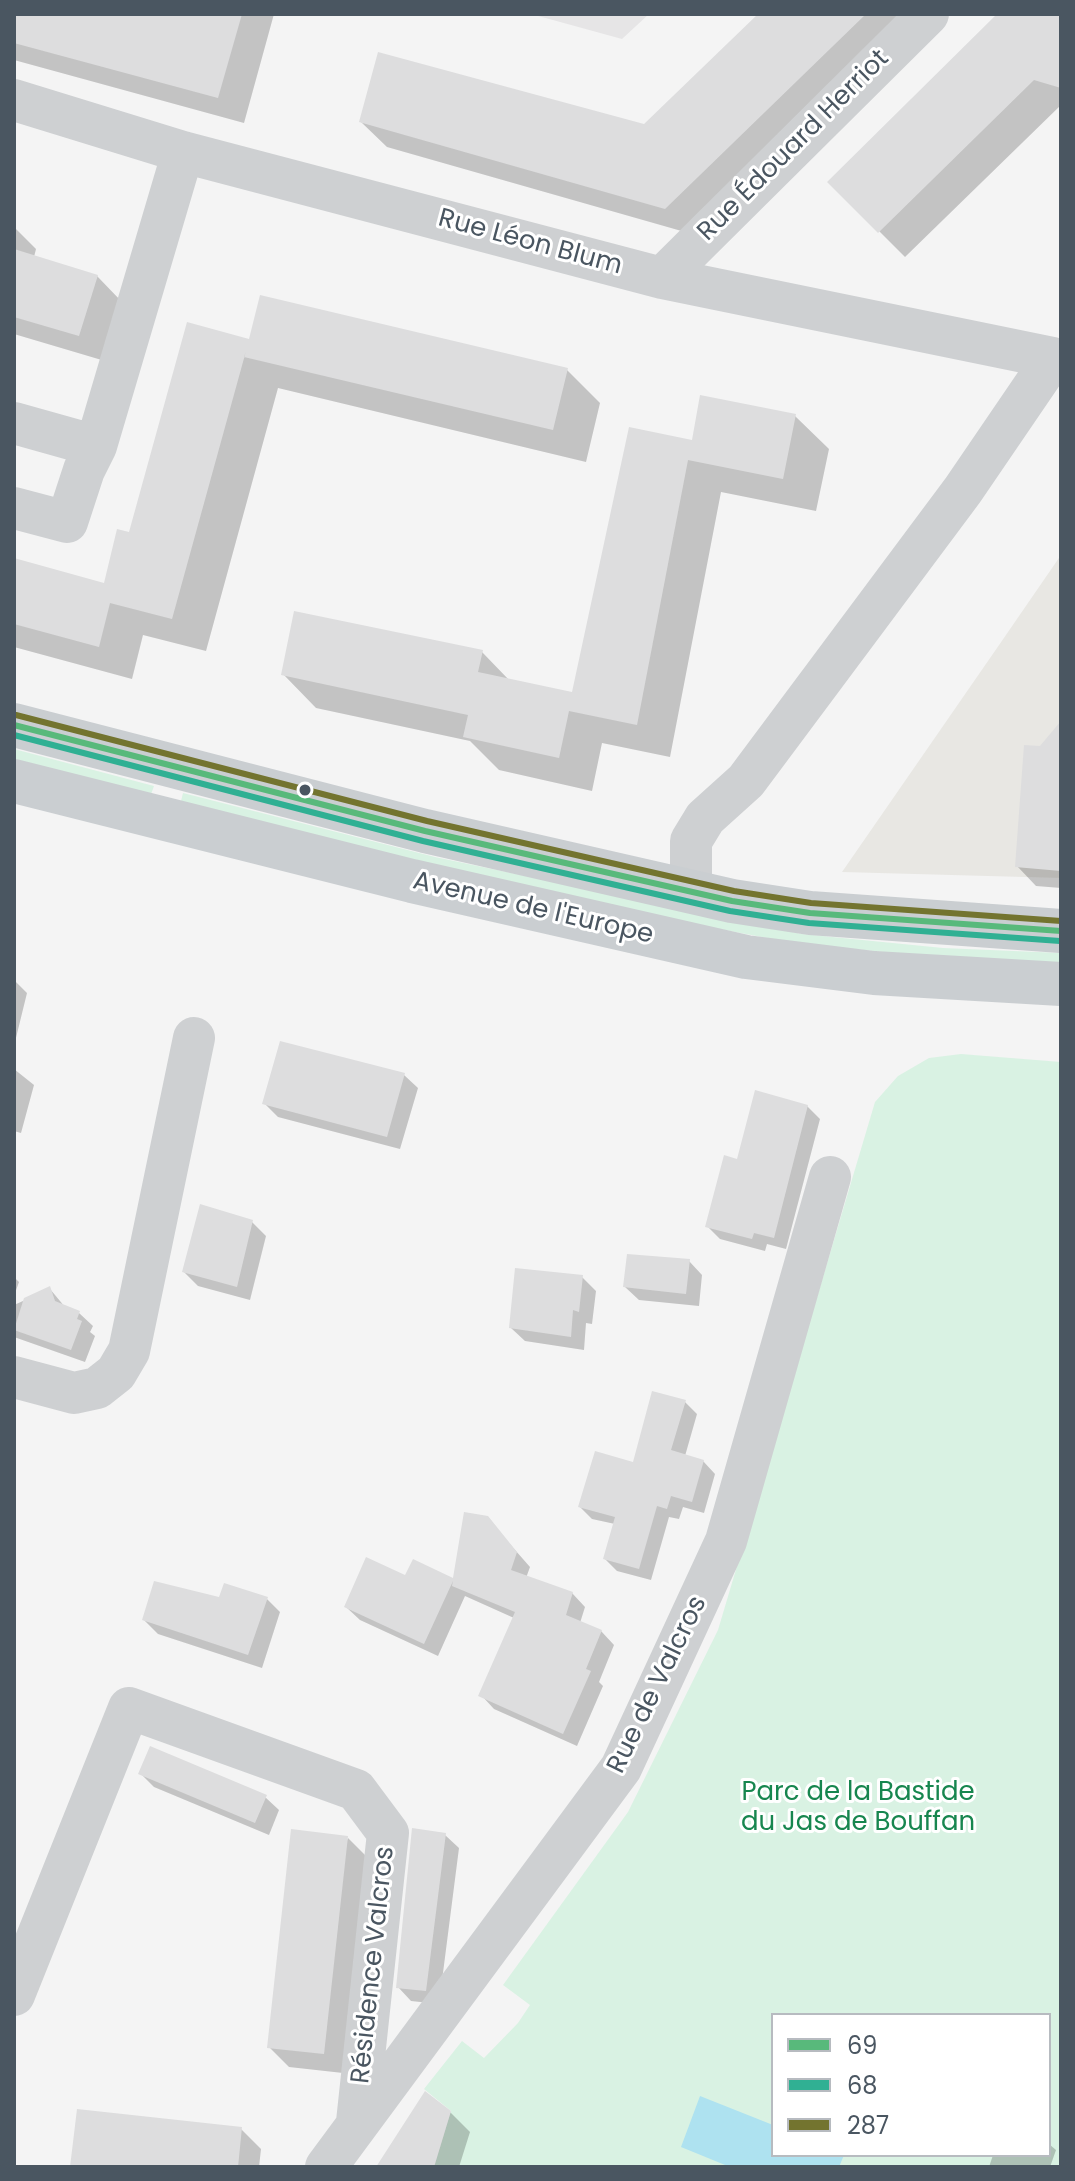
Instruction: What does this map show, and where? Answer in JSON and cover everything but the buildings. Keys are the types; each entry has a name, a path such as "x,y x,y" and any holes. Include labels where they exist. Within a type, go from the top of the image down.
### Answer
{"main road":[{"name":"Avenue de l'Europe","path":"14,725 425,831 691,892 810,913 1061,931"},
{"name":"Avenue de l'Europe","path":"14,781 412,881 746,957 874,973 1061,984"}],"street":[{"name":"Rue Édouard Herriot","path":"662,278 928,14"},
{"name":"Rue Léon Blum","path":"14,100 183,152 662,278 1053,358 963,490 765,756 746,781 705,818 691,841 691,892"},
{"path":"14,508 67,522 84,470 96,446 183,152"},
{"path":"14,423 96,446"},
{"path":"14,1377 74,1393 97,1388 116,1373 129,1351 194,1038"},
{"name":"Rue de Valcros","path":"326,2167 621,1768 726,1541 830,1177"},
{"name":"Résidence Valcros","path":"14,1995 129,1708 356,1790 388,1833 369,2109"}],"shaded area":[{"path":"531,14 649,14 622,39"},
{"path":"1061,555 1061,878 842,872 997,648"}],"green space":[{"path":"14,749 154,786 150,797 14,762"},
{"path":"183,793 435,857 802,934 943,948 1061,953 1061,963 943,958 794,943 639,914 180,805"},
{"name":"Parc de la Bastide du Jas de Bouffan","path":"961,1054 1061,1062 1061,2167 434,2167 451,2111 424,2089 462,2041 484,2058 518,2023 530,2005 503,1985 628,1812 718,1630 875,1102 898,1076 929,1058"}],"water":[{"path":"700,2096 771,2124 771,2157 843,2157 839,2167 730,2167 681,2147"}],"transit line":[{"name":"287","path":"16,715 427,821 734,891 811,903 1061,921"},
{"name":"69","path":"14,725 425,831 732,901 810,913 1061,931"},
{"name":"68","path":"14,735 423,841 730,911 809,923 1060,941"}]}
